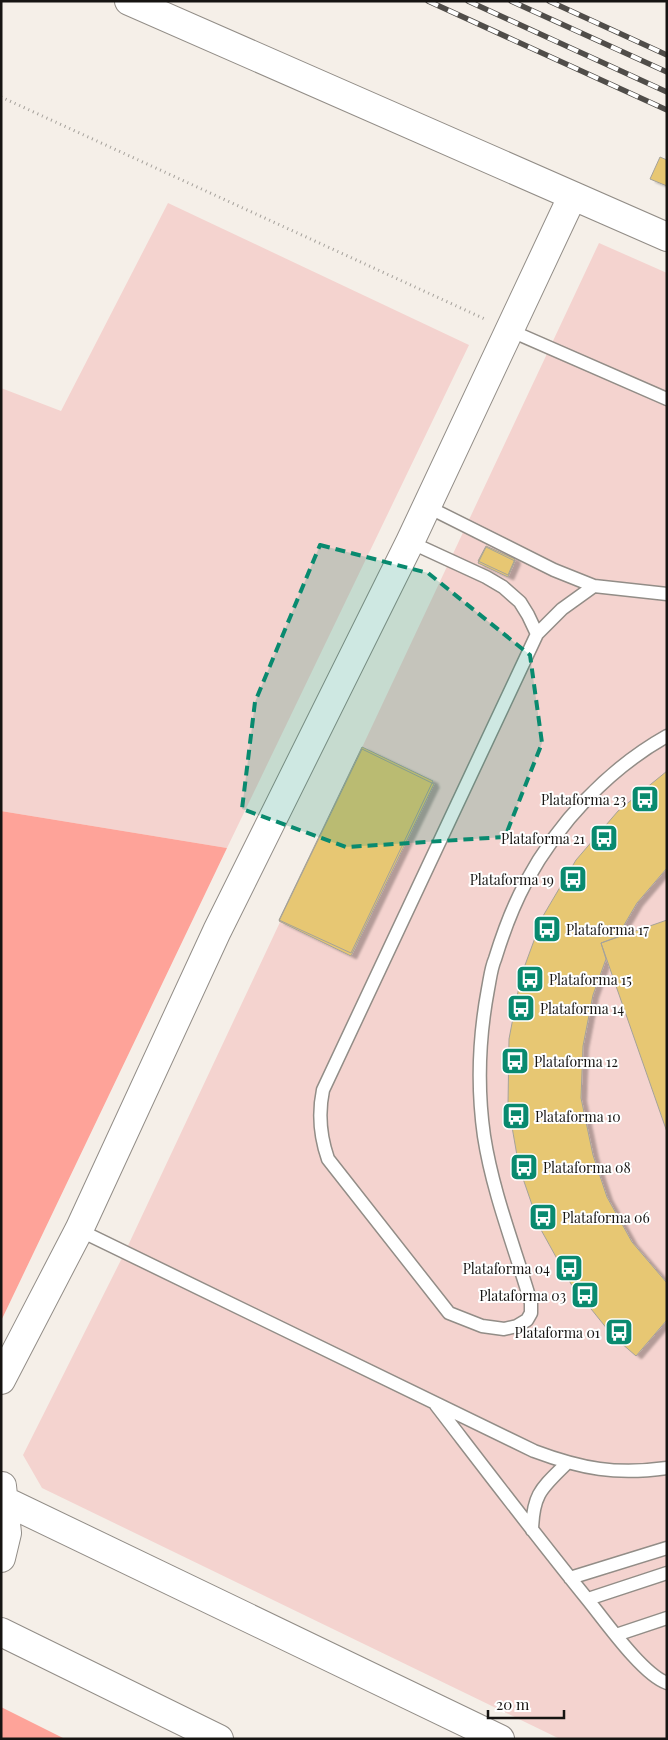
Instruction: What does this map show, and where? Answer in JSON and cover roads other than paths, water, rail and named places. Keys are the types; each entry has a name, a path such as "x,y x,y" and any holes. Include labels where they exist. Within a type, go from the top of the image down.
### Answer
{"street":[{"path":"129,1 572,197 667,237"},
{"path":"1,1380 79,1230 218,931 410,542 572,197"},
{"path":"1,1558 8,1533 2,1494"},
{"path":"2,1494 500,1739"},
{"path":"1,1632 219,1739"}],"lane":[{"path":"509,330 667,399"},
{"path":"426,506 554,570 594,586 667,594"},
{"path":"410,542 486,577 503,587 520,602 537,634"},
{"path":"594,586 562,610 537,634 327,1081 323,1090 320,1107 322,1143 328,1159 449,1313 482,1326 504,1329 517,1326 527,1320 531,1313 531,1304 500,1208 492,1176 484,1134 480,1096 480,1050 485,1005 494,961 516,903 526,882 549,845 577,810 602,784 631,760 667,736"},
{"path":"79,1230 534,1451 567,1463 608,1470 630,1471 667,1468"},
{"path":"434,1403 616,1635 647,1670 661,1681 667,1683"},
{"path":"532,1530 534,1502 547,1483 567,1463"},
{"path":"570,1578 667,1548"},
{"path":"588,1599 667,1573"},
{"path":"616,1635 667,1618"}],"railway":[{"path":"428,1 667,110"},
{"path":"468,1 667,92"},
{"path":"511,1 667,72"},
{"path":"549,1 667,55"}],"place":[{"name":"Plataforma 23","path":"645,799"},
{"name":"Plataforma 21","path":"604,838"},
{"name":"Plataforma 19","path":"573,879"},
{"name":"Plataforma 17","path":"547,929"},
{"name":"Plataforma 15","path":"530,979"},
{"name":"Plataforma 14","path":"521,1008"},
{"name":"Plataforma 12","path":"515,1061"},
{"name":"Plataforma 10","path":"516,1116"},
{"name":"Plataforma 08","path":"524,1167"},
{"name":"Plataforma 06","path":"543,1217"},
{"name":"Plataforma 04","path":"569,1268"},
{"name":"Plataforma 03","path":"585,1295"},
{"name":"Plataforma 01","path":"619,1332"}]}
